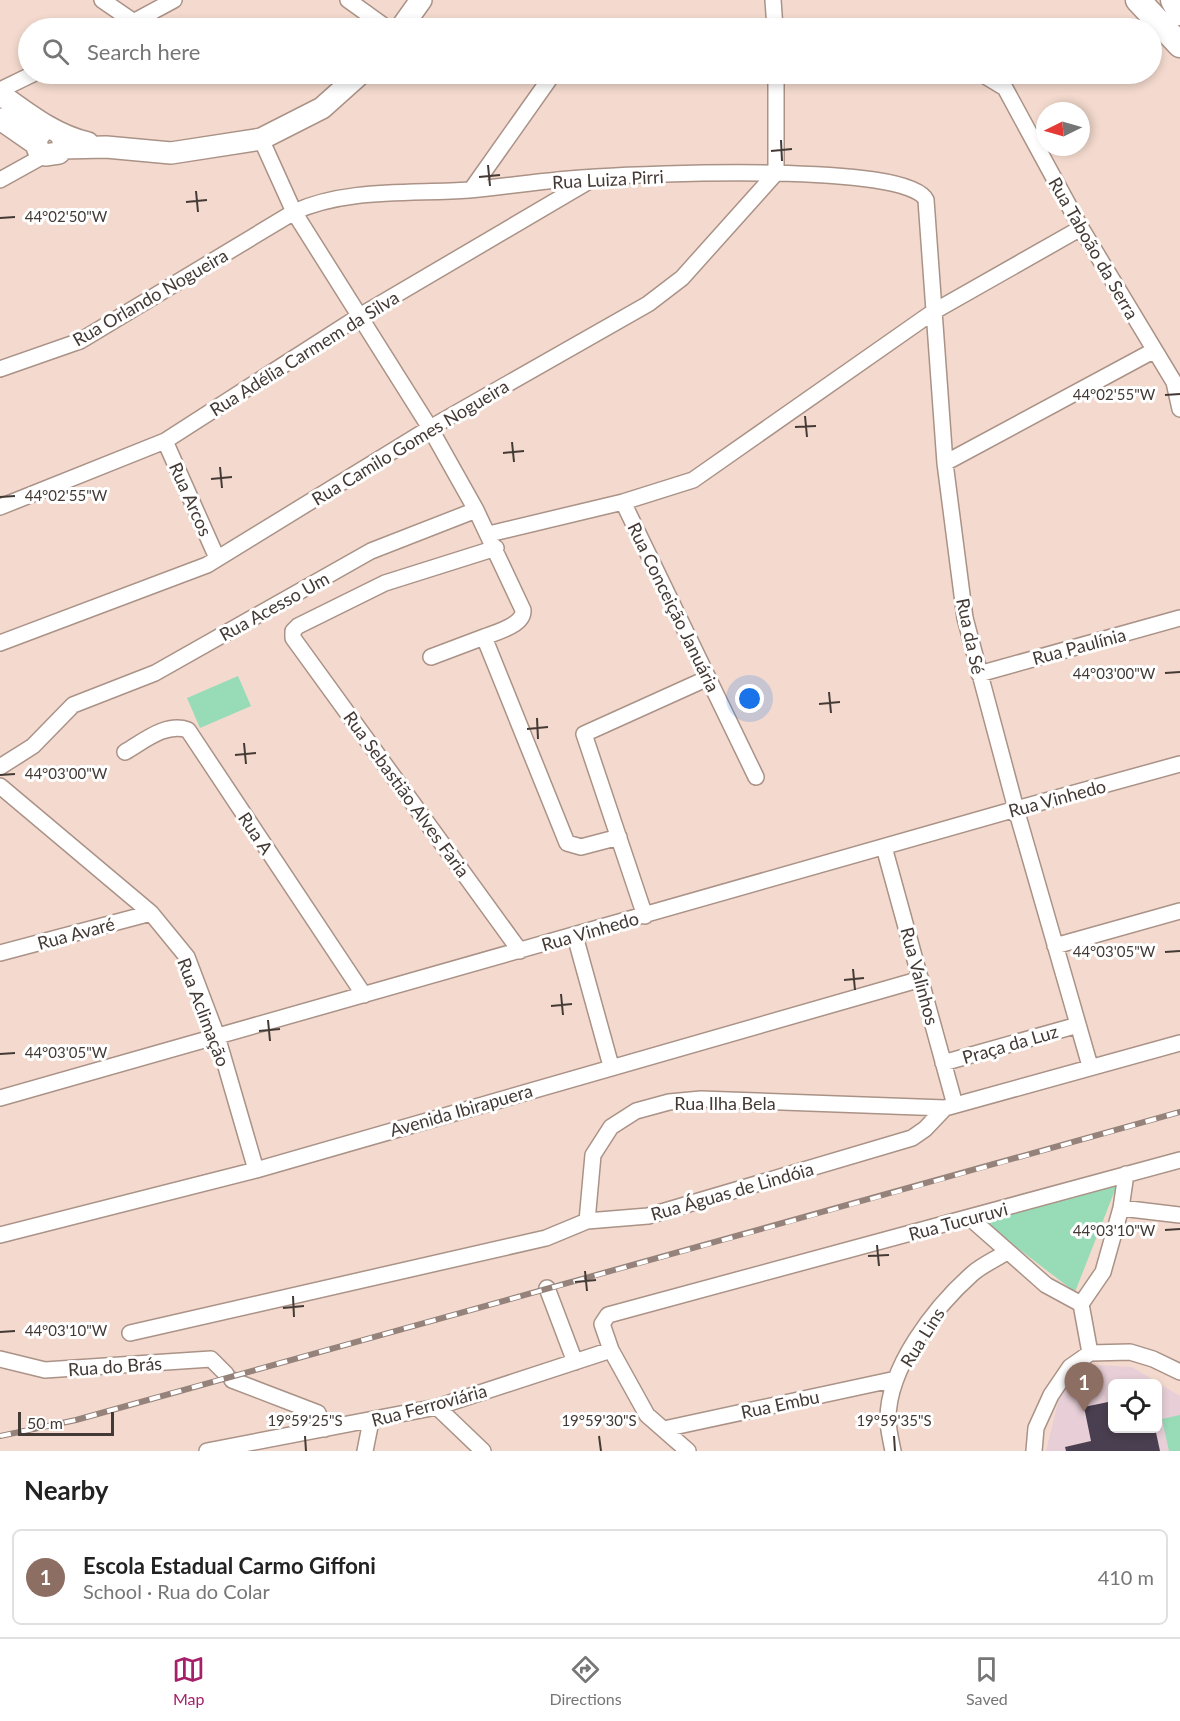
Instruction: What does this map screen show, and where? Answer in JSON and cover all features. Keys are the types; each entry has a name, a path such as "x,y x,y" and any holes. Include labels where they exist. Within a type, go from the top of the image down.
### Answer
{"main road":[{"path":"1138,0 1155,18"},
{"path":"1173,0 1180,13"},
{"path":"1162,26 1180,45"}],"street":[{"path":"102,0 121,18"},
{"path":"141,18 174,0"},
{"path":"348,0 373,18"},
{"path":"408,18 421,0"},
{"path":"773,0 774,18"},
{"path":"18,82 0,92 50,141"},
{"path":"0,119 50,141 171,153 261,140 322,108 349,84"},
{"path":"471,189 546,84"},
{"path":"776,84 776,173"},
{"name":"Rua Taboão da Serra","path":"998,84 1005,88 1081,228 1153,351 1174,382 1180,409"},
{"path":"261,140 294,212 430,428 476,510 493,541 524,615 519,621 484,637 431,657"},
{"path":"0,180 50,141"},
{"name":"Rua Luiza Pirri","path":"294,212 312,203 337,198 471,189 596,177 776,173 850,175 882,180 923,194"},
{"name":"Rua Camilo Gomes Nogueira","path":"0,643 207,565 430,428 657,297 682,278 776,173"},
{"name":"Rua Adélia Carmem da Silva","path":"0,507 165,441 358,317 596,177"},
{"name":"Rua da Sé","path":"923,194 926,200 945,463 965,618 1016,809 1090,1066"},
{"name":"Rua Orlando Nogueira","path":"0,369 80,341 294,212"},
{"path":"493,541 693,480 933,312 1081,228"},
{"path":"945,463 1153,351"},
{"name":"Rua Arcos","path":"165,441 217,558"},
{"name":"Rua Conceição Januária","path":"622,502 756,777"},
{"name":"Rua Acesso Um","path":"0,767 33,746 73,705 155,673 371,551 476,510"},
{"name":"Rua Sebastião Alves Faria","path":"493,541 385,583 297,626 293,631 293,638 520,951"},
{"name":"Rua Paulínia","path":"979,674 1180,618"},
{"path":"484,637 567,843 581,847 619,837"},
{"path":"645,916 583,737 586,732 708,678"},
{"name":"Rua A","path":"125,752 167,728 178,726 188,730 364,995"},
{"name":"Rua Vinhedo","path":"0,1098 1180,764"},
{"name":"Rua Aclimação","path":"0,786 151,913 187,957 217,1036 256,1170"},
{"name":"Rua Valinhos","path":"884,847 943,1063 950,1107"},
{"path":"1055,946 1180,911"},
{"name":"Rua Avaré","path":"0,953 151,913"},
{"path":"575,936 611,1066"},
{"name":"Avenida Ibirapuera","path":"0,1235 256,1170 611,1066 921,979"},
{"name":"Praça da Luz","path":"943,1063 1078,1025"},
{"path":"950,1107 1090,1066 1180,1043"},
{"name":"Rua Ilha Bela","path":"587,1221 592,1155 611,1127 636,1112 669,1102 701,1099 950,1107"},
{"name":"Rua Águas de Lindóia","path":"130,1333 546,1238 587,1221 648,1216 912,1138 925,1130 950,1107"},
{"name":"Rua Tucuruvi","path":"611,1350 602,1324 608,1316 1180,1160"},
{"path":"1090,1353 1081,1304 1103,1272 1121,1208 1126,1174"},
{"path":"1121,1208 1180,1215"},
{"path":"970,1218 1046,1285 1081,1304"},
{"name":"Rua Lins","path":"892,1451 888,1418 896,1379 912,1347 938,1308 974,1273 1007,1252"},
{"path":"547,1288 575,1362"},
{"path":"611,1350 647,1415 688,1451"},
{"name":"Rua Ferroviária","path":"207,1451 437,1407 611,1350"},
{"path":"1034,1451 1036,1428 1051,1395 1070,1367 1090,1353 1130,1352 1153,1359 1180,1372"},
{"name":"Rua do Brás","path":"0,1359 45,1370 211,1359 229,1377 318,1413 325,1429"},
{"name":"Rua Embu","path":"664,1429 896,1379"},
{"path":"437,1407 483,1451"},
{"path":"365,1451 371,1421"}],"shaded area":[{"path":"1098,1365 1132,1367 1152,1379 1108,1379 1108,1433 1162,1433 1162,1385 1180,1396 1180,1451 1046,1451 1060,1394"}],"green space":[{"path":"238,676 251,706 200,728 187,698"},
{"path":"1117,1185 1075,1292 981,1220"},
{"path":"1180,1415 1180,1451 1169,1451 1162,1419"}],"building":[{"path":"1108,1402 1108,1433 1156,1433 1160,1451 1066,1451 1065,1447 1091,1441 1084,1407"}],"railway":[{"path":"0,1436 76,1420 1180,1112"}],"place":[{"name":"Escola Estadual Carmo Giffoni","path":"1084,1412"}]}
